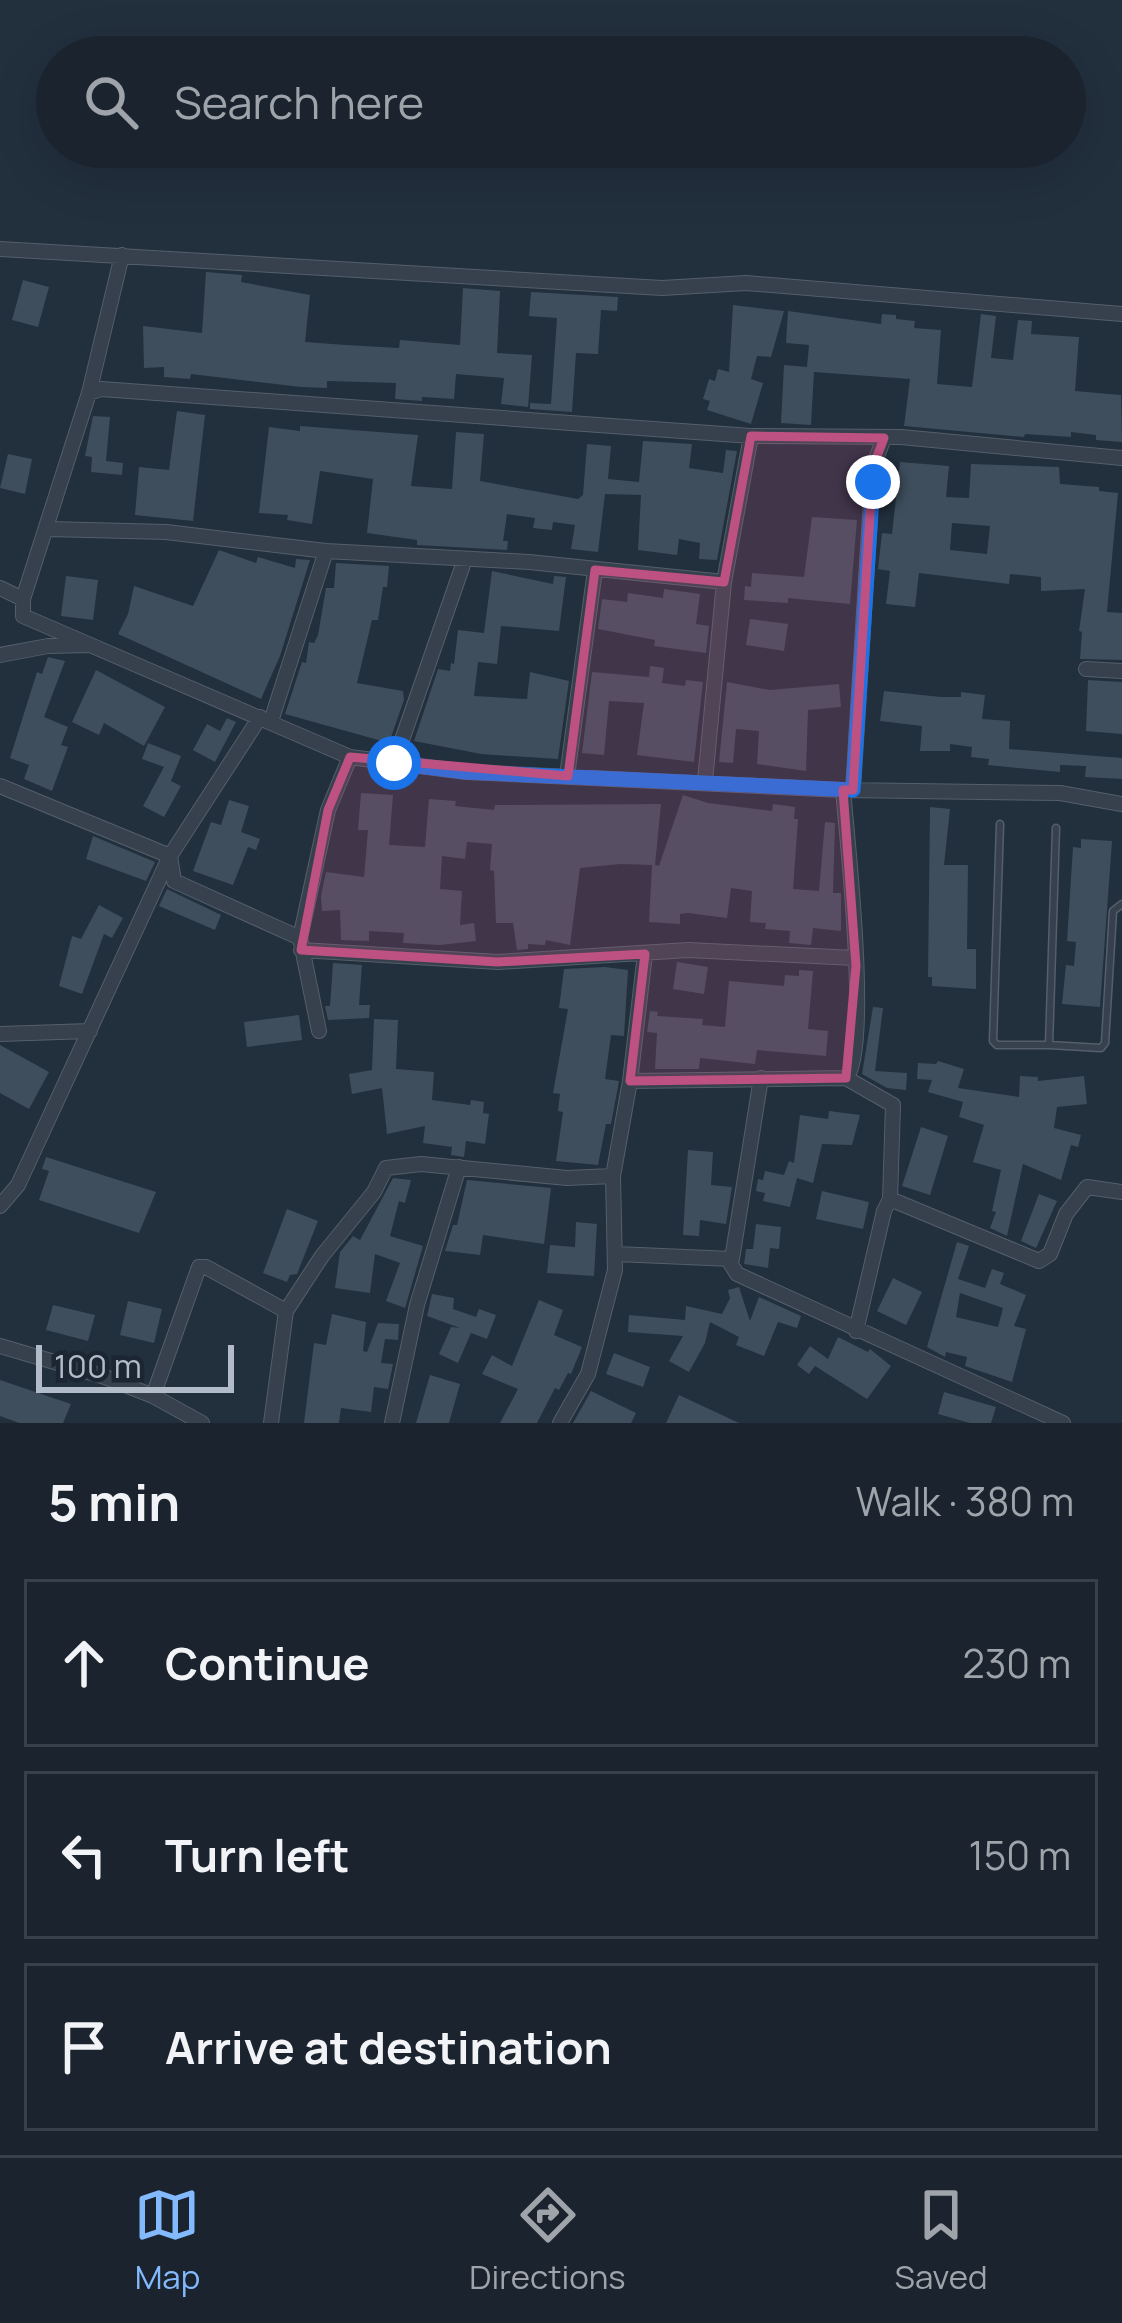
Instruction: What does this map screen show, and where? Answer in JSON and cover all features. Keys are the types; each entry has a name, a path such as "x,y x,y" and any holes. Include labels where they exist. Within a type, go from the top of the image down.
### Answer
{"street":[{"path":"0,249 662,288 746,283 1122,314"},
{"path":"122,255 89,393 49,529 23,598 23,616 350,757 466,772 848,790 1060,793 1122,804"},
{"path":"89,393 101,389 751,436 884,438 1122,458"},
{"path":"705,781 724,582 751,436"},
{"path":"845,1078 852,1071 854,1051 855,958 848,790 873,467 884,438"},
{"path":"49,529 166,532 326,551 724,582"},
{"path":"0,1206 18,1185 170,856 266,719 326,551"},
{"path":"394,763 465,559"},
{"path":"567,776 595,570"},
{"path":"0,588 23,598"},
{"path":"0,655 94,644"},
{"path":"1086,669 1122,671"},
{"path":"319,1031 300,944 328,810 350,757"},
{"path":"0,786 170,856"},
{"path":"170,856 174,880 300,944 498,962 688,950 855,958"},
{"path":"560,1423 594,1357 616,1254 613,1176 645,954"},
{"path":"0,1034 90,1031"},
{"path":"729,1261 735,1248 761,1078"},
{"path":"630,1081 845,1078 893,1105 890,1199 856,1331"},
{"path":"272,1423 286,1311 322,1256 374,1192 386,1168 421,1164 567,1178 613,1176"},
{"path":"392,1423 417,1305 459,1167"},
{"path":"890,1199 1039,1261 1050,1254 1066,1214 1087,1187 1122,1192"},
{"path":"616,1254 729,1261"},
{"path":"729,1261 736,1274 1063,1423"},
{"path":"153,1396 199,1268 206,1267 286,1311"},
{"path":"0,1346 105,1377 202,1423"}],"lane":[{"path":"1000,824 993,1041 997,1045 1101,1048 1113,911 1122,904"},
{"path":"1049,1045 1056,828"}],"highlighted area":[{"path":"751,436 884,438 873,467 853,790 843,790 856,966 846,1078 630,1081 645,954 498,962 301,950 328,810 350,757 568,776 595,570 724,582"}],"building":[{"path":"206,272 242,275 241,282 310,295 305,342 346,345 399,348 400,340 460,345 463,288 500,291 497,353 532,355 528,407 501,404 504,378 456,374 454,399 422,397 422,401 395,399 396,383 327,381 327,388 301,387 191,374 190,379 164,377 164,367 144,368 143,326 202,333"},
{"path":"23,280 49,287 38,327 12,320"},
{"path":"531,292 618,297 617,311 601,310 598,354 576,353 572,412 530,409 530,403 551,404 557,318 529,316"},
{"path":"733,305 784,311 771,357 757,356 751,379 763,383 751,424 707,410 710,401 703,399 718,369 729,372"},
{"path":"788,311 881,324 882,314 896,315 896,319 915,321 914,328 941,330 937,384 972,387 981,314 996,316 991,358 1013,360 1018,320 1032,321 1031,334 1079,337 1075,391 1121,395 1122,442 1071,432 1071,437 1024,437 904,426 910,379 814,372 811,425 781,423 784,365 807,367 809,345 786,343"},
{"path":"177,411 205,415 193,521 135,515 139,467 169,470"},
{"path":"93,416 110,417 106,461 123,463 122,475 91,472 92,457 85,456"},
{"path":"300,426 418,435 411,486 452,489 456,432 484,434 480,481 578,499 583,495 587,444 611,446 608,479 639,482 643,441 692,444 689,468 723,473 726,450 737,451 717,560 699,559 700,543 679,539 677,555 638,550 641,495 605,494 598,552 571,549 575,525 553,522 552,530 533,528 535,518 507,514 503,541 508,541 507,550 417,545 417,540 367,533 373,479 320,471 312,524 287,520 288,515 259,513 269,427 300,431"},
{"path":"8,454 32,459 25,494 0,488"},
{"path":"900,462 949,466 946,497 969,498 971,464 1059,467 1060,484 1118,493 1107,612 1122,613 1122,660 1080,659 1085,589 1041,591 1041,577 1010,574 1009,584 919,573 915,607 886,604 890,571 878,569 882,533 892,534","holes":["952,523 990,526 987,554 950,550"]},
{"path":"812,517 857,520 850,604 788,598 788,603 744,600 752,573 804,577"},
{"path":"219,550 256,563 258,557 295,568 296,559 310,560 280,656 261,699 118,634 134,586 193,606"},
{"path":"336,563 389,566 378,620 372,620 357,683 403,691 389,743 285,714 302,662 306,663 309,642 314,643 318,635 326,588 334,588"},
{"path":"492,571 553,584 554,576 566,577 559,631 501,626 497,664 478,662 474,696 527,699 530,672 569,681 558,759 481,754 414,741 438,669 450,671 454,664 458,630 484,633"},
{"path":"66,576 98,580 93,620 61,616"},
{"path":"664,589 700,594 696,624 709,626 706,653 654,646 655,640 598,629 602,599 627,602 628,593 663,598"},
{"path":"750,619 788,624 784,651 746,645"},
{"path":"48,657 65,661 44,717 68,727 61,745 68,747 52,791 24,779 29,765 10,758 37,672 42,674"},
{"path":"650,666 664,668 662,683 703,682 694,762 637,755 644,703 609,701 604,755 582,753 592,672 649,677"},
{"path":"96,670 165,707 144,746 104,723 99,735 72,722"},
{"path":"1088,680 1122,682 1122,734 1086,731"},
{"path":"727,682 770,690 839,684 841,707 808,710 806,771 757,764 759,731 736,729 733,763 719,762"},
{"path":"884,691 941,697 961,697 961,692 985,695 982,719 1010,721 1009,749 1122,758 1122,779 1085,777 1086,766 1060,765 1060,772 988,765 989,759 971,757 972,747 950,744 950,751 920,751 922,726 880,721"},
{"path":"227,718 236,722 215,762 193,750 207,724 220,731"},
{"path":"148,743 181,756 171,781 181,786 164,817 143,806 164,767 142,759"},
{"path":"361,793 393,795 389,845 425,847 429,799 494,810 495,805 661,804 655,865 659,866 683,795 772,811 773,804 795,807 793,889 819,891 825,822 835,823 833,893 841,893 841,931 813,928 811,945 789,943 790,931 750,922 752,891 731,888 727,918 688,913 680,914 680,924 649,922 652,865 620,864 580,868 570,945 546,940 545,945 528,944 528,949 517,950 513,923 496,923 492,844 467,842 465,859 442,856 440,889 462,891 460,925 474,923 476,941 403,943 404,933 369,931 369,941 341,940 340,910 322,911 321,896 326,872 364,877 368,830 358,830"},
{"path":"229,800 249,806 241,832 260,839 256,850 248,847 233,885 193,871 211,822 221,825"},
{"path":"930,807 950,809 944,865 968,865 967,949 976,949 976,989 932,986 932,977 928,977"},
{"path":"93,836 155,862 146,881 86,859"},
{"path":"1081,839 1112,841 1100,1007 1062,1004 1066,965 1074,966 1076,942 1067,941 1073,847 1081,848"},
{"path":"167,889 221,915 215,930 159,906"},
{"path":"99,905 123,918 112,938 104,934 82,994 59,986 72,936 81,939"},
{"path":"677,962 708,967 704,994 673,989"},
{"path":"333,963 362,965 359,1005 370,1005 369,1018 328,1020 325,1006 330,1006"},
{"path":"564,969 628,970 624,1036 611,1035 605,1079 619,1081 611,1124 606,1124 598,1165 556,1161 563,1112 558,1111 560,1094 553,1093 568,1009 559,1008"},
{"path":"799,970 813,971 808,1029 828,1031 826,1056 757,1050 755,1064 700,1058 699,1069 655,1069 657,1033 647,1032 650,1011 725,1027 729,981 784,986 785,975 799,976"},
{"path":"873,1007 883,1008 875,1071 907,1073 906,1090 887,1088 862,1074"},
{"path":"299,1015 302,1040 247,1047 244,1022"},
{"path":"374,1019 398,1020 396,1069 434,1072 432,1100 484,1102 483,1113 489,1114 485,1144 466,1141 464,1157 451,1155 452,1147 423,1143 425,1126 387,1134 382,1088 352,1094 349,1074 372,1070"},
{"path":"0,1045 49,1072 29,1109 0,1093"},
{"path":"938,1061 964,1069 958,1088 1019,1097 1020,1076 1038,1077 1038,1081 1084,1076 1087,1104 1057,1107 1054,1128 1081,1135 1078,1147 1071,1145 1061,1180 1023,1164 1007,1236 990,1228 1001,1170 973,1162 984,1125 959,1117 963,1102 928,1092 932,1080 917,1079 918,1063"},
{"path":"829,1111 860,1115 852,1145 822,1144 813,1183 797,1178 790,1207 763,1201 765,1193 756,1191 758,1179 763,1180 765,1171 784,1175 789,1161 794,1163 800,1115 828,1119"},
{"path":"921,1127 948,1136 930,1195 902,1186"},
{"path":"688,1150 713,1152 711,1185 732,1187 726,1224 700,1220 699,1236 683,1235"},
{"path":"46,1157 156,1192 139,1233 39,1200 49,1171 42,1169"},
{"path":"393,1178 411,1180 405,1203 399,1201 390,1236 423,1246 405,1308 386,1301 400,1263 375,1254 370,1293 335,1288 340,1252 353,1236 360,1240"},
{"path":"467,1180 551,1188 544,1244 483,1235 480,1255 445,1251 453,1225 457,1225"},
{"path":"822,1191 869,1202 863,1229 816,1219"},
{"path":"1039,1194 1057,1201 1036,1248 1021,1241"},
{"path":"287,1209 318,1221 297,1274 287,1282 263,1273"},
{"path":"576,1222 597,1224 594,1276 547,1273 550,1245 575,1247"},
{"path":"756,1224 781,1227 779,1249 770,1248 768,1268 744,1264 746,1249 753,1249"},
{"path":"957,1242 969,1246 958,1279 985,1288 992,1269 1004,1273 1000,1284 1026,1295 1014,1326 1026,1329 1012,1382 965,1366 967,1357 946,1352 945,1357 927,1347","holes":["960,1293 1003,1308 998,1327 956,1317"]},
{"path":"893,1278 922,1292 906,1325 877,1311"},
{"path":"739,1287 750,1321 759,1297 801,1316 797,1328 778,1322 764,1356 736,1345 739,1337 710,1322 689,1372 669,1361 683,1336 628,1332 629,1315 685,1320 686,1306 722,1314 730,1298 728,1290"},
{"path":"432,1294 454,1298 453,1309 476,1317 479,1309 496,1315 487,1339 471,1333 458,1363 439,1354 451,1327 460,1328 427,1316"},
{"path":"539,1300 563,1310 554,1335 582,1347 571,1374 559,1390 555,1388 537,1423 500,1423 518,1389 482,1374 492,1355 512,1366"},
{"path":"128,1301 162,1309 154,1343 120,1335"},
{"path":"53,1305 95,1315 88,1341 46,1330"},
{"path":"332,1314 366,1322 363,1351 367,1352 378,1323 399,1324 398,1340 385,1339 381,1363 393,1364 388,1389 374,1387 371,1412 341,1408 339,1423 304,1423 314,1343 326,1345"},
{"path":"838,1337 870,1349 891,1366 867,1399 815,1366 809,1374 797,1365 810,1346 828,1359"},
{"path":"614,1353 650,1367 643,1387 606,1374"},
{"path":"430,1375 460,1384 449,1423 416,1423"},
{"path":"0,1380 71,1404 63,1423 19,1423 0,1416"},
{"path":"591,1391 636,1413 631,1423 573,1423"},
{"path":"944,1392 996,1407 991,1423 938,1414"},
{"path":"679,1395 739,1423 666,1423"}],"route":[{"path":"394,763 466,772 853,790 873,482"}]}
